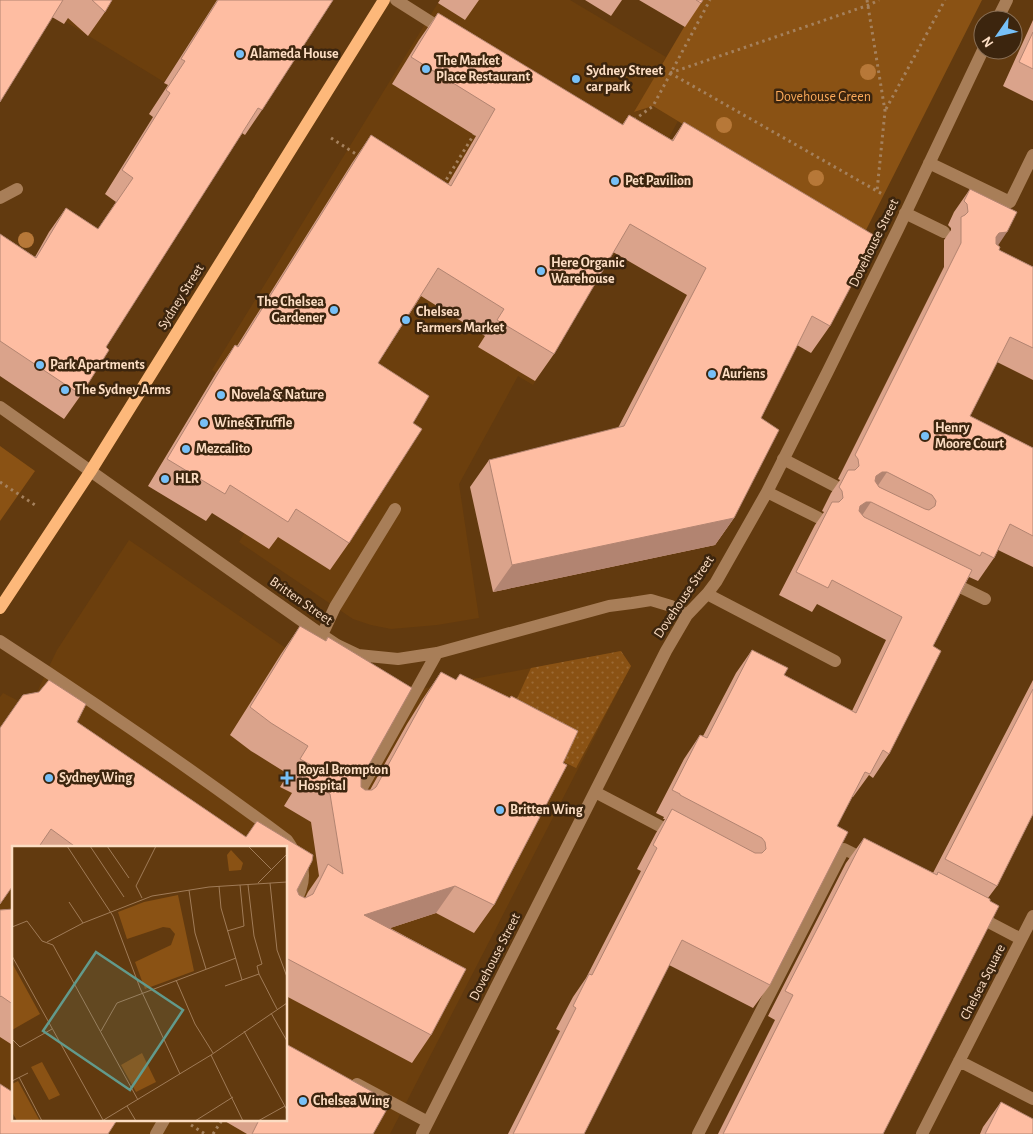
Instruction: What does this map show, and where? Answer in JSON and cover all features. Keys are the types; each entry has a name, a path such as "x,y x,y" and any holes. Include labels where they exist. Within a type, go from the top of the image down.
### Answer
{"main road":[{"name":"Sydney Street","path":"0,608 90,472 384,0"}],"street":[{"path":"396,0 455,37"},
{"name":"Dovehouse Street","path":"422,1134 666,651 687,615 716,582 766,492 978,60"},
{"path":"929,163 1010,202 1033,155"},
{"path":"0,198 17,189"},
{"path":"906,210 944,232"},
{"name":"Britten Street","path":"0,407 322,635 337,645 358,654 398,659 437,653 609,606 632,602 651,600 671,606 687,615"},
{"path":"783,459 834,486"},
{"path":"766,492 819,518"},
{"path":"322,635 335,607 395,509"},
{"path":"940,577 985,599"},
{"path":"707,594 835,661"},
{"path":"0,641 231,799 287,840 299,855 304,872 300,892 288,914"},
{"path":"349,811 437,653"},
{"path":"595,792 685,839"},
{"path":"698,1134 844,849 880,867"},
{"path":"969,912 1021,939"},
{"name":"Chelsea Square","path":"922,1134 1033,916"},
{"path":"959,1062 1033,1099"},
{"path":"344,1077 428,1122"},
{"path":"156,1134 163,1122"}],"path":[{"path":"632,122 653,106 710,0"},
{"path":"867,0 885,111 877,191"},
{"path":"670,73 869,5 878,0"},
{"path":"885,111 945,0"},
{"path":"670,73 877,191 906,210"},
{"path":"307,122 362,158"},
{"path":"438,193 476,131 484,136"},
{"path":"0,482 58,521"},
{"path":"187,1122 205,1134"},
{"path":"213,1134 221,1122"}],"shaded area":[{"path":"30,0 217,0 164,82"},
{"name":"Chelsea Farmers Market","path":"477,0 570,0 666,57 635,112 653,106 678,121 608,249 599,271 533,385 518,376 459,484 479,618 437,625 391,629 353,619 239,542 274,485 219,375 212,370 438,3 465,20"},
{"name":"Royal Brompton Hospital","path":"129,540 335,682 405,692 621,651 631,666 390,1134 0,1134 0,697 3,693 30,707 57,650"}],"green space":[{"name":"Dovehouse Green","path":"700,0 982,0 977,10 973,10 973,18 864,234 653,106 634,112"},
{"path":"0,446 35,471 0,521"},
{"path":"621,651 631,666 576,768 558,759 509,716 531,668"}],"building":[{"path":"0,0 63,0 0,102"},
{"path":"92,0 112,0 105,12"},
{"path":"218,0 333,0 262,110 258,108 106,347 109,350 81,395 0,341 0,234 36,258 66,208 98,229 133,178 122,170 170,93 166,90 185,61 181,59"},
{"path":"438,13 623,125 629,115 673,141 684,122 877,237 830,326 812,316 761,418 779,430 734,518 512,565 489,460 624,426 706,268 630,224 554,354 497,320 504,309 438,268 378,363 429,396 413,423 422,429 349,543 296,509 288,522 230,485 225,494 167,459 235,345 238,347 371,135 451,186 495,109 411,57"},
{"path":"1033,32 1033,69 1019,62 1023,60 1023,53"},
{"path":"970,189 1017,212 1007,232 999,233 996,237 996,244 1000,247 999,250 1033,267 1033,348 1010,337 970,416 1033,448 1033,536 1010,524 994,558 982,552 980,556 871,502 866,502 860,506 859,511 864,517 972,570 933,646 941,651 889,754 883,750 870,774 865,772 837,826 848,832 770,985 682,940 584,1134 513,1134 576,1008 573,1006 589,974 592,975 657,848 653,845 672,809 755,853 762,853 766,849 762,838 672,790 700,735 707,738 752,650 788,668 784,675 856,713 902,617 832,580 828,588 796,572 832,502 839,502 843,498 839,487 848,470 855,470 859,466 855,455 961,243 961,217 968,212 967,204 964,201","holes":["882,472 887,472 932,495 936,501 935,506 929,510 925,509 879,487 875,481 876,476"]},
{"path":"300,626 326,641 328,637 412,688 361,779 361,787 365,790 372,790 376,787 441,672 456,680 460,674 510,698 511,696 578,731 563,763 567,765 494,905 455,886 364,915 466,969 431,1035 288,959 288,846 74,846 51,829 39,846 12,846 12,887 0,904 0,728 23,695 39,692 49,680 86,704 77,722 246,837 257,821 313,855 312,861 297,890 299,895 305,898 313,894 328,864 343,874 330,794 303,778 311,765 300,759 308,746 271,723 250,707"},
{"path":"1033,689 1033,814 997,886 945,859"},
{"path":"864,838 937,875 938,872 990,899 990,901 999,906 883,1134 723,1134 793,995 785,991"},
{"path":"12,909 12,1004 0,997 0,910"},
{"path":"288,1045 391,1102 373,1134 252,1134 258,1122 288,1122"},
{"path":"0,1084 12,1092 12,1122 116,1122 108,1134 0,1134"},
{"path":"1001,1102 1033,1119 1033,1134 985,1134"}],"place":[{"name":"Alameda House","path":"240,54"},
{"name":"The Market Place Restaurant","path":"426,69"},
{"name":"Sydney Street car park","path":"576,79"},
{"name":"Pet Pavilion","path":"615,181"},
{"name":"Here Organic Warehouse","path":"541,271"},
{"name":"The Chelsea Gardener","path":"334,310"},
{"name":"Chelsea Farmers Market","path":"406,320"},
{"name":"Park Apartments","path":"40,365"},
{"name":"Auriens","path":"712,374"},
{"name":"The Sydney Arms","path":"65,390"},
{"name":"Novela & Nature","path":"221,395"},
{"name":"Wine&Truffle","path":"204,423"},
{"name":"Henry Moore Court","path":"925,436"},
{"name":"Mezcalito","path":"186,449"},
{"name":"HLR","path":"165,479"},
{"name":"Sydney Wing","path":"49,778"},
{"name":"Royal Brompton Hospital","path":"287,778"},
{"name":"Britten Wing","path":"500,810"},
{"name":"Chelsea Wing","path":"303,1101"}]}
